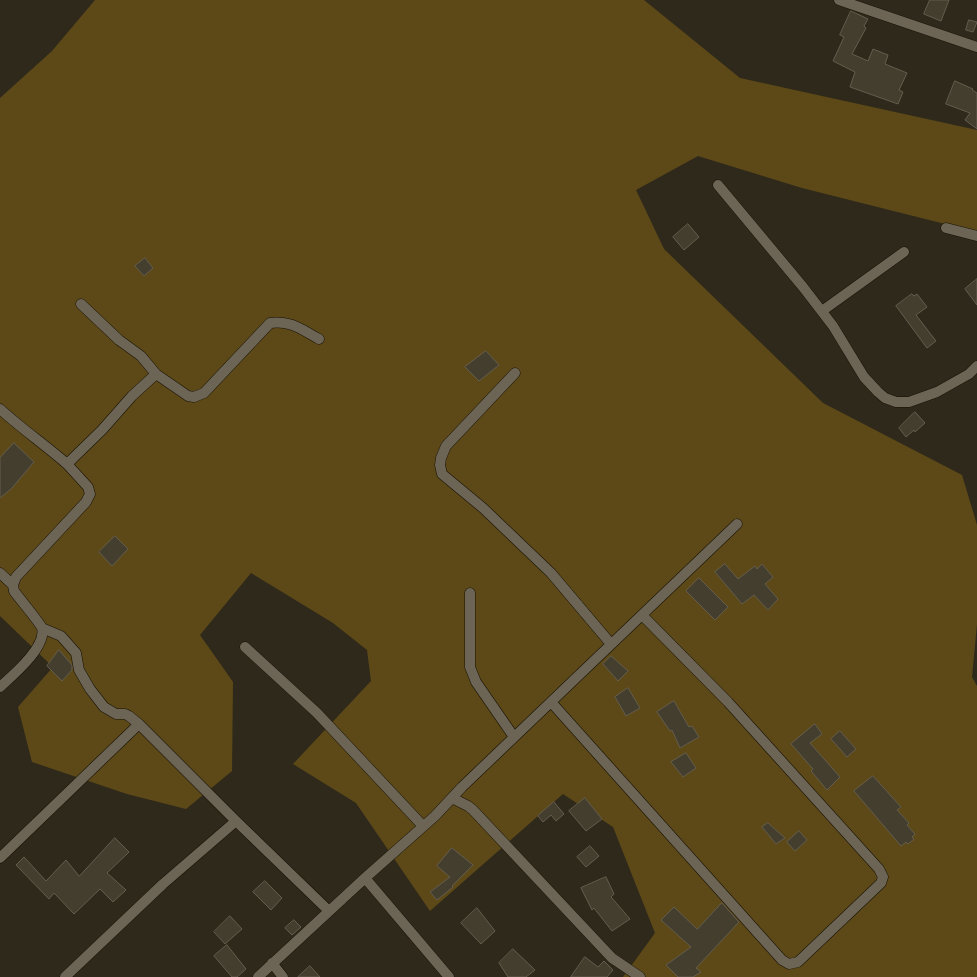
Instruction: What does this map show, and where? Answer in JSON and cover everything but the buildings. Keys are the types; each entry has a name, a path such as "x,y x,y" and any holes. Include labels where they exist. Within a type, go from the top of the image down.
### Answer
{"street":[{"path":"845,1 977,48"},
{"path":"718,185 822,311 864,376 885,398 896,402 909,402 937,392 969,374 977,366"},
{"path":"946,228 977,236"},
{"path":"822,311 904,252"},
{"path":"81,304 119,340 141,356 156,374 188,396 194,397 204,393 270,323 290,323 319,340"},
{"path":"516,373 446,446 440,465 442,474 483,508 551,573 611,644"},
{"path":"67,464 102,430 132,396 156,374"},
{"path":"0,409 16,424 35,437 67,464 88,487 90,494 86,502 20,571 13,585 14,592 42,628 62,636 76,653 79,670 90,689 104,707 116,714 125,714 139,724 236,821 330,911"},
{"path":"258,977 423,826 736,524"},
{"path":"0,572 13,585"},
{"path":"470,593 470,667 476,682 514,737"},
{"path":"551,702 782,960 789,964 798,962 881,883 883,877 879,870 728,702 642,615"},
{"path":"0,687 29,658 39,645 42,636 42,628"},
{"path":"245,647 317,713 423,826"},
{"path":"0,858 139,724"},
{"path":"452,798 473,810 612,958 640,977"},
{"path":"65,977 163,884 236,821"},
{"path":"365,878 449,977"},
{"path":"272,963 283,977"}],"shaded area":[{"path":"95,0 644,0 740,78 977,130 977,232 802,188 698,156 636,190 664,249 823,403 962,475 977,525 977,624 972,677 977,686 977,977 623,977 655,933 613,827 563,794 430,911 356,803 293,764 371,681 367,650 333,623 251,573 200,635 233,682 232,771 186,809 127,794 32,762 18,707 53,667 0,616 0,98 52,51"}]}
